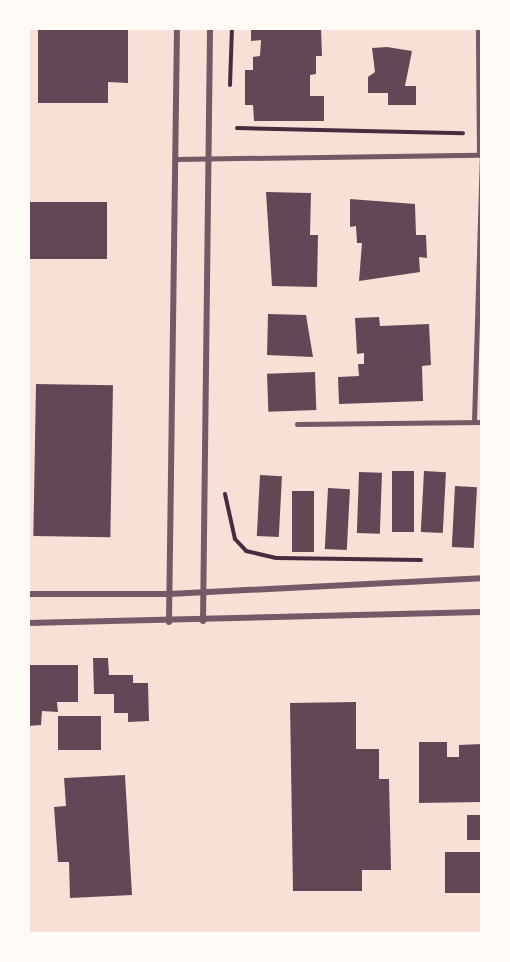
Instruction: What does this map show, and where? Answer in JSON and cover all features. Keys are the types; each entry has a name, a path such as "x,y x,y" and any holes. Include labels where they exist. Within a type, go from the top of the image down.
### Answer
{"street":[{"path":"169,622 177,28"},
{"path":"203,621 210,28"},
{"path":"28,594 203,593 482,578"},
{"path":"28,623 169,622 482,612"}],"lane":[{"path":"474,422 480,155 478,28"},
{"path":"175,159 480,155"},
{"path":"297,424 482,422"}],"path":[{"path":"230,100 232,28"},
{"path":"228,159 229,123"},
{"path":"237,128 478,133"},
{"path":"224,486 228,518 246,551 276,558 424,560"}],"building":[{"path":"38,28 128,28 128,83 108,82 108,103 38,103"},
{"path":"251,28 321,28 322,56 316,56 316,74 310,75 310,96 324,96 324,121 254,121 253,105 245,105 245,70 253,70 253,57 260,56 261,40 251,41"},
{"path":"387,47 412,51 405,86 416,86 416,105 388,105 388,93 368,93 368,77 375,72 372,48"},
{"path":"266,192 311,193 310,235 318,235 317,287 272,286"},
{"path":"350,199 415,204 416,235 426,235 427,258 419,257 420,272 359,281 362,243 357,243 356,226 350,227"},
{"path":"28,202 107,202 107,259 28,259"},
{"path":"268,314 306,315 313,357 267,355"},
{"path":"379,317 380,326 429,324 431,365 422,366 423,401 339,404 338,377 359,376 358,364 364,364 364,353 357,354 355,318"},
{"path":"315,372 316,410 268,412 267,374"},
{"path":"36,384 113,385 110,537 33,536"},
{"path":"392,471 414,471 414,532 392,532"},
{"path":"424,471 446,472 443,533 421,532"},
{"path":"359,472 382,473 380,534 357,533"},
{"path":"260,475 282,476 279,537 257,536"},
{"path":"455,486 477,487 474,548 452,547"},
{"path":"328,488 350,489 347,550 325,549"},
{"path":"292,491 314,491 314,552 292,552"},
{"path":"93,658 108,658 109,675 133,675 133,683 148,683 149,721 128,722 128,713 114,713 114,694 94,694"},
{"path":"30,665 78,665 78,702 57,702 58,712 42,711 41,725 28,726"},
{"path":"356,702 356,749 379,749 379,779 389,779 391,870 362,870 362,891 293,891 290,703"},
{"path":"58,716 101,716 101,750 58,750"},
{"path":"419,742 447,742 447,757 459,757 459,745 482,744 482,802 419,803"},
{"path":"125,775 132,895 70,898 69,862 58,862 54,807 66,806 64,778"},
{"path":"467,815 482,815 482,840 467,840"},
{"path":"445,852 482,852 482,893 445,893"}]}
